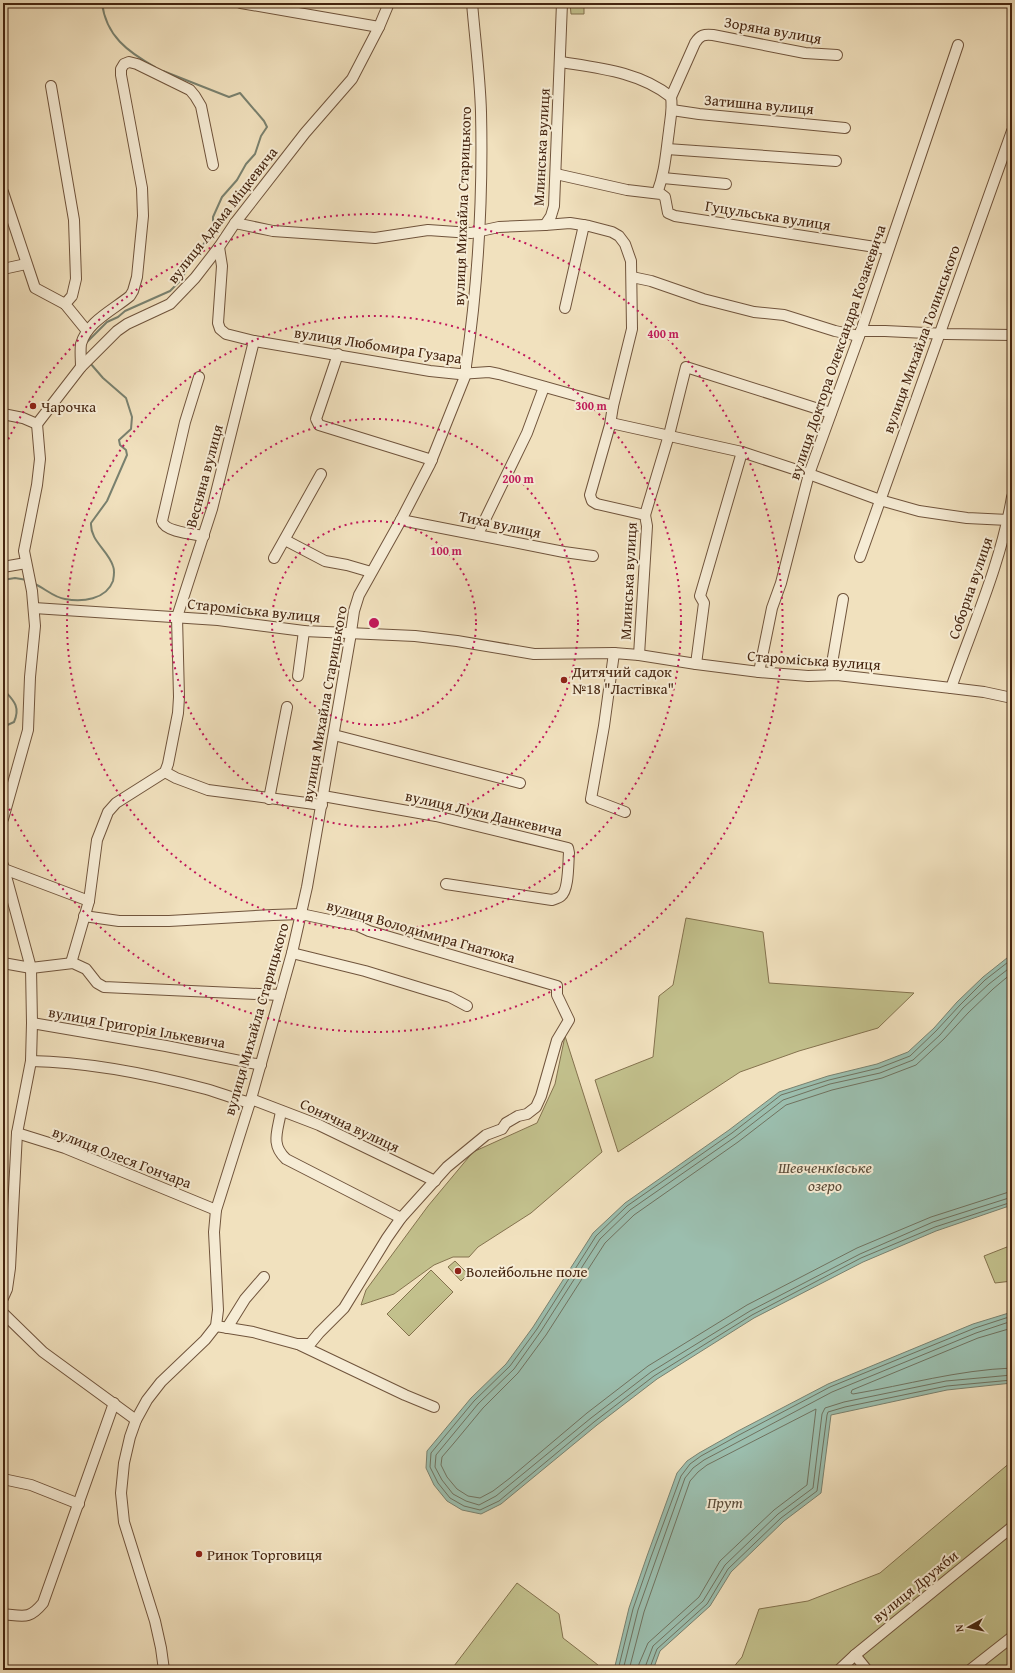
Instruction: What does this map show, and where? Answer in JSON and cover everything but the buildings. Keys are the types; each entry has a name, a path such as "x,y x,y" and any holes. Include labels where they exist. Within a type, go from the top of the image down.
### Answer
{"street":[{"path":"240,3 379,27"},
{"name":"вулиця Адама Міцкевича","path":"37,424 81,366 122,327 171,303 192,281 305,133 352,79 379,27 389,3"},
{"name":"вулиця Михайла Старицького","path":"216,1326 218,1310 214,1232 216,1210 261,1065 292,953 301,914 322,801 356,605 360,592 401,520 432,460 466,374 475,295 479,231 481,112 472,3"},
{"name":"Млинська вулиця","path":"545,225 554,210 561,62 562,3"},
{"name":"Зоряна вулиця","path":"671,97 695,43 698,38 703,35 713,35 805,53 838,55"},
{"name":"вулиця Доктора Олександра Козакевича","path":"759,672 770,614 781,583 809,474 860,334 958,45"},
{"path":"81,366 81,345 87,331 93,324 130,296 137,277 143,222 143,196 121,75 121,69 124,64 129,62 137,64 193,92 201,106 213,165"},
{"path":"556,174 627,190 657,193 663,178 672,110 671,97 653,86 631,76 617,71 561,62"},
{"path":"51,86 75,225 76,279 72,296 65,304"},
{"name":"Затишна вулиця","path":"672,110 845,128"},
{"name":"вулиця Михайла Голинського","path":"860,557 1012,131"},
{"path":"667,149 836,161"},
{"path":"663,178 726,184"},
{"path":"3,192 35,288 65,304 87,331"},
{"name":"Гуцульська вулиця","path":"657,193 665,197 668,213 675,216 888,249"},
{"path":"235,223 273,231 375,238 428,230 471,233 499,227 545,225"},
{"name":"Млинська вулиця","path":"545,225 570,223 612,232 621,238 629,251 632,277 632,329 610,423 591,491 591,499 597,504 645,515 647,526 639,655"},
{"path":"565,308 584,225"},
{"name":"вулиця Любомира Гузара","path":"219,247 222,266 218,325 226,334 254,341 338,354 397,366 466,374 493,373 515,377 544,387 613,406"},
{"path":"3,269 26,264"},
{"path":"632,277 651,281 703,299 754,312 784,315 835,331 860,334 885,331 1012,335"},
{"name":"Весняна вулиця","path":"165,772 170,757 179,697 177,618 212,509 254,341"},
{"path":"338,354 316,419 319,425 432,460"},
{"path":"645,515 669,435 686,367 831,413"},
{"path":"199,377 185,422 162,521 168,528 204,536"},
{"path":"478,534 527,433 544,387"},
{"path":"3,414 23,418 37,424 40,460 37,485 24,551 32,591 35,626 28,730 3,819"},
{"path":"610,423 742,452 809,474 880,500 926,512 967,518 1008,520"},
{"path":"696,664 704,603 700,596 742,452"},
{"path":"274,558 321,474"},
{"name":"Соборна вулиця","path":"951,688 990,581 1008,520 1012,497"},
{"name":"Тиха вулиця","path":"401,520 564,552 593,556"},
{"path":"285,540 325,562 347,565 371,572"},
{"path":"3,567 26,564"},
{"path":"830,675 843,599"},
{"name":"Староміська вулиця","path":"34,608 218,620 304,631 415,636 458,641 534,654 614,653 639,655 759,672 808,676 830,675 984,692 1012,698"},
{"path":"298,676 304,631"},
{"path":"614,653 604,726 591,799 625,812"},
{"path":"269,799 287,707"},
{"path":"334,735 520,783"},
{"path":"70,963 89,901 97,840 108,812 111,807 122,799 165,772"},
{"name":"вулиця Луки Данкевича","path":"165,772 176,778 208,790 269,799 322,801 436,816 568,848 569,853 566,890 562,896 552,900 446,884"},
{"path":"4,867 89,901"},
{"path":"3,1298 7,1289 10,1268 17,1133 31,1061 32,1023 31,968 4,867"},
{"name":"вулиця Володимира Гнатюка","path":"84,916 119,920 169,921 301,914 358,926 369,931 557,986 557,994 569,1020 557,1040 541,1096 536,1107 527,1114 518,1116 506,1123 502,1129 486,1135 447,1167 435,1181"},
{"path":"292,953 366,971 450,997 467,1006"},
{"path":"3,963 31,968 70,963 76,964 86,969 97,983 104,987 280,995"},
{"name":"вулиця Григорія Ількевича","path":"32,1023 166,1046 261,1065"},
{"name":"Сонячна вулиця","path":"31,1061 81,1064 121,1070 206,1089 250,1101 281,1112 292,1113 435,1181"},
{"path":"281,1112 276,1144 283,1156 401,1218"},
{"name":"вулиця Олеся Гончара","path":"17,1133 86,1157 216,1210"},
{"path":"297,1344 310,1344 344,1308 401,1218 435,1181"},
{"path":"227,1328 245,1299 264,1277"},
{"path":"3,1313 43,1352 136,1420"},
{"path":"164,1670 155,1621 124,1522 122,1493 124,1463 130,1437 136,1420 147,1400 161,1382 205,1340 216,1326 253,1332 297,1344 405,1395 434,1407"},
{"path":"3,1614 27,1616 35,1613 44,1603 114,1403"},
{"path":"3,1479 31,1485 79,1504"},
{"name":"вулиця Дружби","path":"839,1670 855,1654 1012,1527"},
{"path":"970,1670 1012,1637"},
{"path":"855,1654 867,1670"}],"shaded area":[{"path":"570,3 584,3 584,14 571,14"},
{"path":"686,918 763,932 769,983 914,993 878,1028 799,1051 740,1072 618,1152 595,1080 653,1057 659,996 673,985"},
{"path":"565,1036 602,1152 531,1213 478,1247 469,1257 453,1257 434,1265 394,1294 361,1305 366,1290 428,1206 473,1152 537,1123 555,1084"},
{"path":"1012,1245 1012,1281 995,1283 984,1256"},
{"name":"Волейбольне поле","path":"455,1261 468,1274 461,1281 448,1267"},
{"path":"431,1270 453,1292 409,1336 387,1314"},
{"path":"1012,1461 1012,1670 731,1670 742,1657 759,1609 808,1601 880,1573"},
{"path":"517,1583 559,1614 563,1638 598,1665 597,1670 451,1670"}],"water":[{"name":"Шевченківське озеро","path":"1012,954 1012,1205 936,1231 863,1262 754,1318 657,1379 597,1425 501,1504 481,1514 462,1510 447,1501 434,1485 426,1468 427,1451 471,1398 506,1364 533,1327 593,1233 625,1203 729,1130 779,1092 828,1076 877,1064 908,1052 934,1028 957,1002 983,977"},
{"name":"Прут","path":"1012,1312 1012,1383 947,1390 831,1415 821,1493 784,1521 731,1572 710,1606 660,1651 653,1670 614,1670 629,1608 647,1556 677,1473 687,1461 738,1431 828,1384 973,1324"}],"waterway":[{"path":"102,3 104,15 113,34 127,49 155,67"},
{"path":"86,343 107,322 118,317 125,311 170,291 179,282 205,242 213,226 213,217 222,197 237,180 246,164 255,154 261,136 267,127 264,121 240,93 229,97 163,71"},
{"path":"35,584 61,598 86,600 99,596 105,592 113,581 114,572 111,560 93,535 91,523 107,501 127,455 126,450 120,445 119,440 131,429 132,417 126,398 103,378 90,363"},
{"path":"3,580 15,578 27,580"},
{"path":"3,689 15,704 17,712 14,722 3,727"}],"place":[{"name":"Чарочка","path":"33,406"},
{"name":"Дитячий садок №18 \"Ластівка\"","path":"564,680"},
{"name":"Волейбольне поле","path":"458,1271"},
{"name":"Ринок Торговиця","path":"199,1554"}]}
